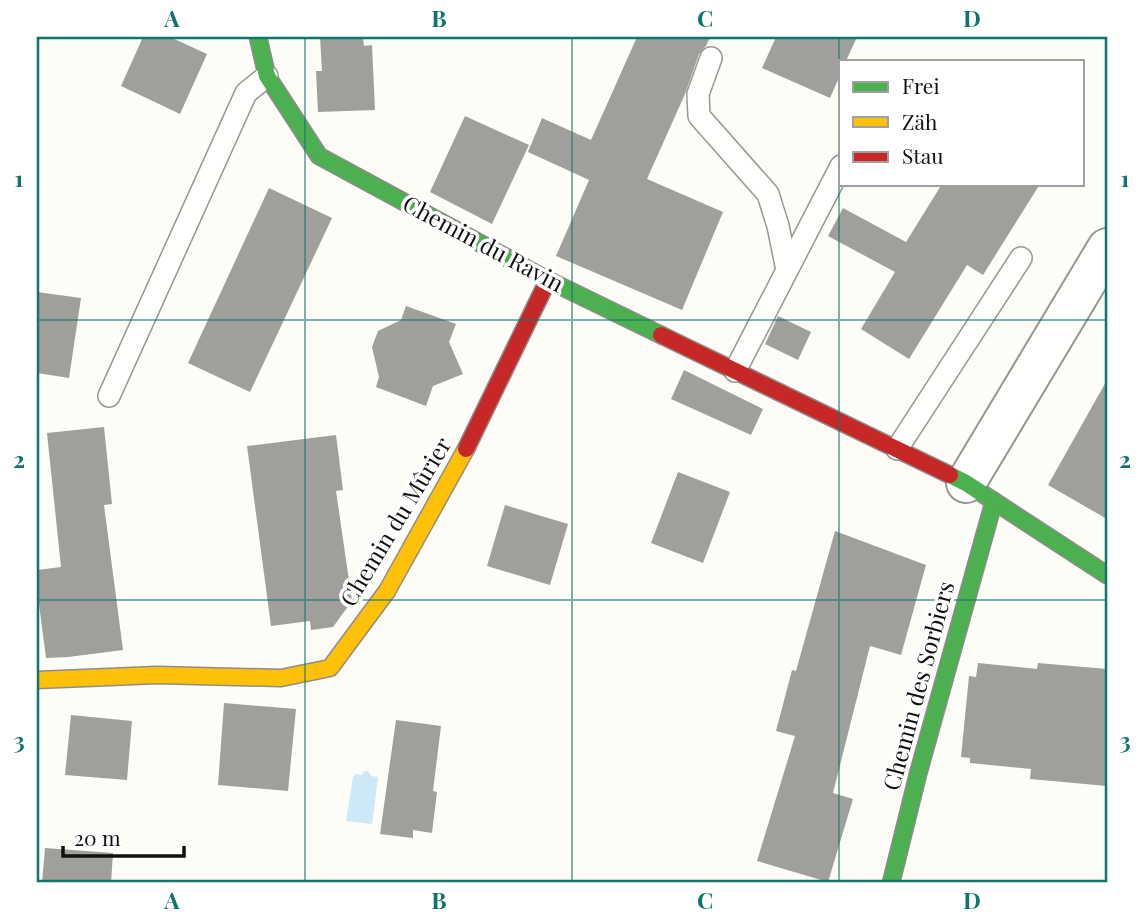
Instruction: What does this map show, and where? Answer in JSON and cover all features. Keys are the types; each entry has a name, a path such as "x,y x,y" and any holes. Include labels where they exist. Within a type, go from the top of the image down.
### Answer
{"street":[{"name":"Chemin du Ravin","path":"258,37 267,76 319,156 548,280 980,492 1107,575"},
{"path":"980,492 1107,248"},
{"name":"Chemin du Mûrier","path":"37,680 158,675 281,678 330,668 387,591 475,433 548,280"},
{"name":"Chemin des Sorbiers","path":"891,883 918,774 980,492"}],"lane":[{"path":"712,58 698,94 699,116 768,194 787,270"},
{"path":"109,396 246,93 267,76"},
{"path":"735,370 839,170"},
{"path":"897,449 1021,258"}],"water":[{"path":"364,771 378,777 372,824 346,821 353,777 356,774 362,775"}],"building":[{"path":"143,37 170,37 207,54 180,114 121,86"},
{"path":"320,37 363,37 364,46 372,45 375,110 318,112 316,71 322,71"},
{"path":"637,37 710,37 699,54 685,94 647,179 723,212 682,310 556,256 589,180 528,152 542,118 591,140"},
{"path":"776,37 857,37 846,60 839,60 839,78 830,98 762,68"},
{"path":"465,116 529,145 492,224 430,192"},
{"path":"941,186 1039,186 983,275 967,265 909,359 861,329 895,272 828,236 843,208 906,242"},
{"path":"269,188 332,218 250,392 188,363"},
{"path":"37,292 81,298 69,378 37,373"},
{"path":"406,306 456,324 449,342 463,374 433,386 426,406 376,387 379,377 372,347 378,331 401,320"},
{"path":"778,316 811,332 798,360 765,344"},
{"path":"684,370 763,409 751,435 671,399"},
{"path":"1107,380 1107,519 1048,485"},
{"path":"104,427 112,504 104,505 123,650 46,658 37,570 61,567 47,433"},
{"path":"336,435 343,490 336,491 352,601 333,627 311,630 310,621 271,626 247,446"},
{"path":"678,472 730,492 703,563 651,543"},
{"path":"505,505 568,524 550,585 487,566"},
{"path":"835,531 926,565 901,655 870,646 833,793 853,799 828,882 757,861 795,736 776,731 792,670 796,671"},
{"path":"978,663 1037,669 1038,663 1107,669 1107,786 1030,779 1031,769 970,763 970,758 961,757 969,676 976,677"},
{"path":"224,703 296,709 288,791 218,785"},
{"path":"71,715 132,721 127,780 65,775"},
{"path":"396,720 441,726 433,791 437,792 432,833 413,830 413,838 380,834"},
{"path":"45,848 113,853 111,883 42,883"}],"traffic: fast":[{"path":"258,37 267,76 319,156 548,280 661,335"},
{"path":"950,475 1107,575"},
{"path":"891,883 918,774 994,501"}],"traffic: slow":[{"path":"37,680 157,675 281,678 330,668 387,591 466,449"}],"traffic: jam":[{"path":"466,449 548,280"},
{"path":"661,335 950,475"}]}
